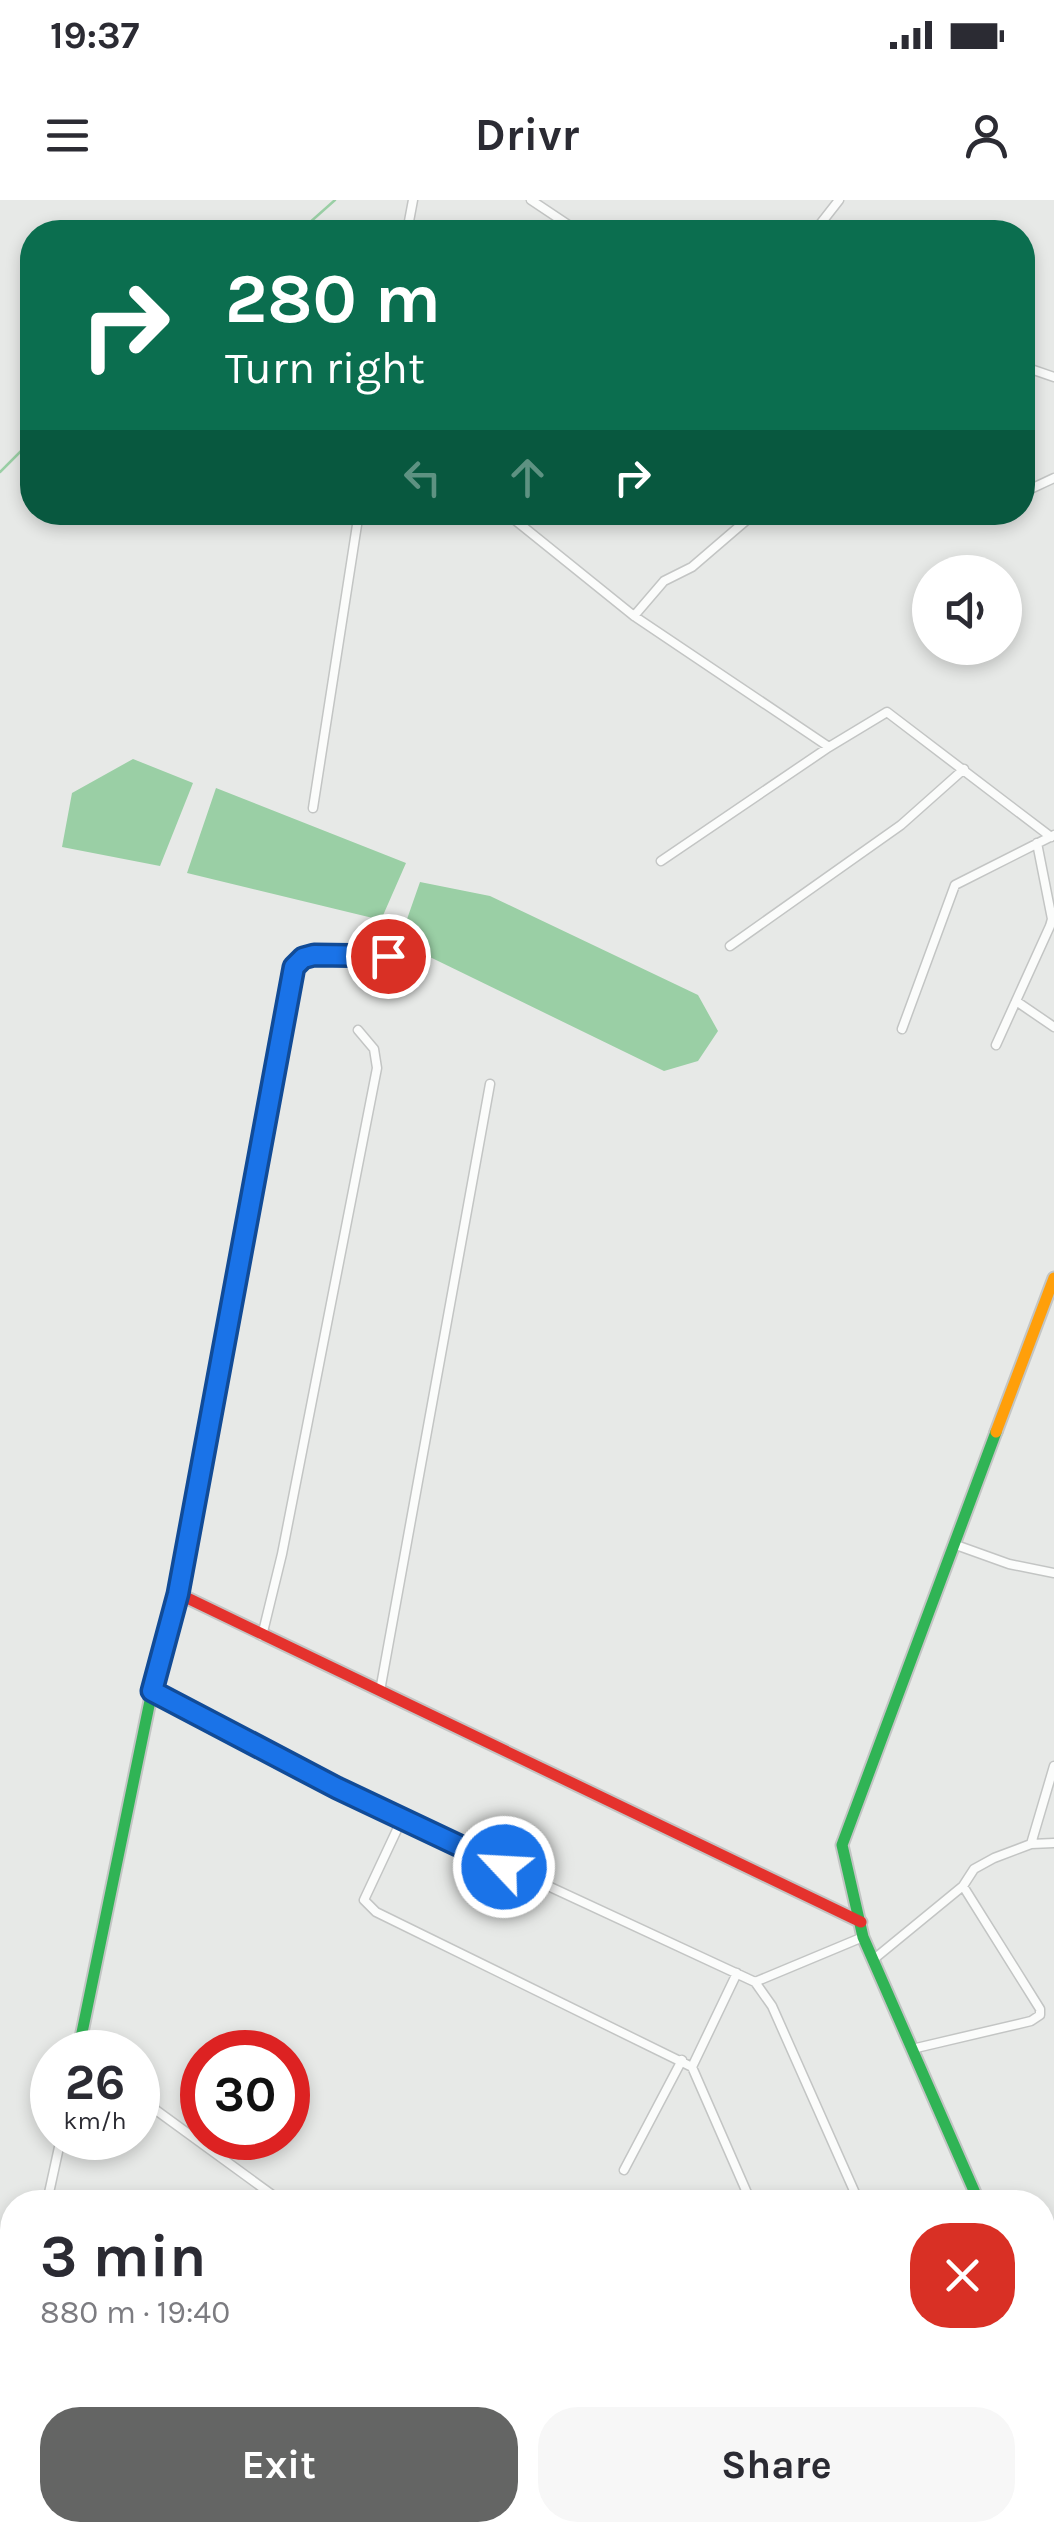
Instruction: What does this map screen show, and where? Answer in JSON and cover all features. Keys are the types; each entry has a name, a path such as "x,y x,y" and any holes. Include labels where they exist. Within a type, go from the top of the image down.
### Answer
{"street":[{"path":"531,200 561,220"},
{"path":"823,220 839,200"},
{"path":"313,808 357,525"},
{"path":"521,525 634,616 829,746"},
{"path":"634,616 664,581 692,566 741,525"},
{"path":"662,861 829,746 887,712 1052,836 955,885 902,1028"},
{"path":"730,946 901,824 964,769"},
{"path":"996,1045 1052,918 1037,844"},
{"path":"83,2030 152,1691 178,1594 294,967 303,958 314,955 388,956"},
{"path":"1016,1001 1054,1027"},
{"path":"262,1636 282,1554 377,1068 374,1050 358,1030"},
{"path":"380,1690 490,1084"},
{"path":"974,2190 863,1937 842,1851 843,1838 1054,1278"},
{"path":"956,1545 1009,1564 1054,1572"},
{"path":"178,1594 862,1922"},
{"path":"152,1691 402,1819 755,1982 772,2006 853,2190"},
{"path":"1032,1844 1054,1766"},
{"path":"402,1819 364,1900 376,1912 692,2067 746,2190"},
{"path":"874,1959 962,1886 974,1869 1032,1844 1054,1844"},
{"path":"912,2050 1031,2021 1040,2015 1040,2008 962,1886"},
{"path":"755,1982 863,1937"},
{"path":"692,2067 737,1973"},
{"path":"624,2170 682,2060"},
{"path":"160,2114 265,2190"},
{"path":"50,2190 57,2160"}],"shaded area":[{"path":"133,759 193,783 160,866 62,847 72,793"},
{"path":"216,788 406,863 381,920 187,873"},
{"path":"420,882 490,896 698,995 718,1031 698,1061 664,1071 399,942"}],"waterway":[{"path":"312,220 335,200"},
{"path":"0,472 20,452"}],"traffic: fast":[{"path":"83,2030 152,1691 179,1594 250,1208"},
{"path":"974,2190 863,1937 842,1845 996,1432"}],"traffic: slow":[{"path":"250,1208 294,967 303,957 314,955 388,956"},
{"path":"996,1432 1054,1278"}],"traffic: jam":[{"path":"179,1594 861,1922"}],"route":[{"path":"388,956 314,955 303,958 294,967 178,1594 152,1691 337,1788 504,1867"}]}
